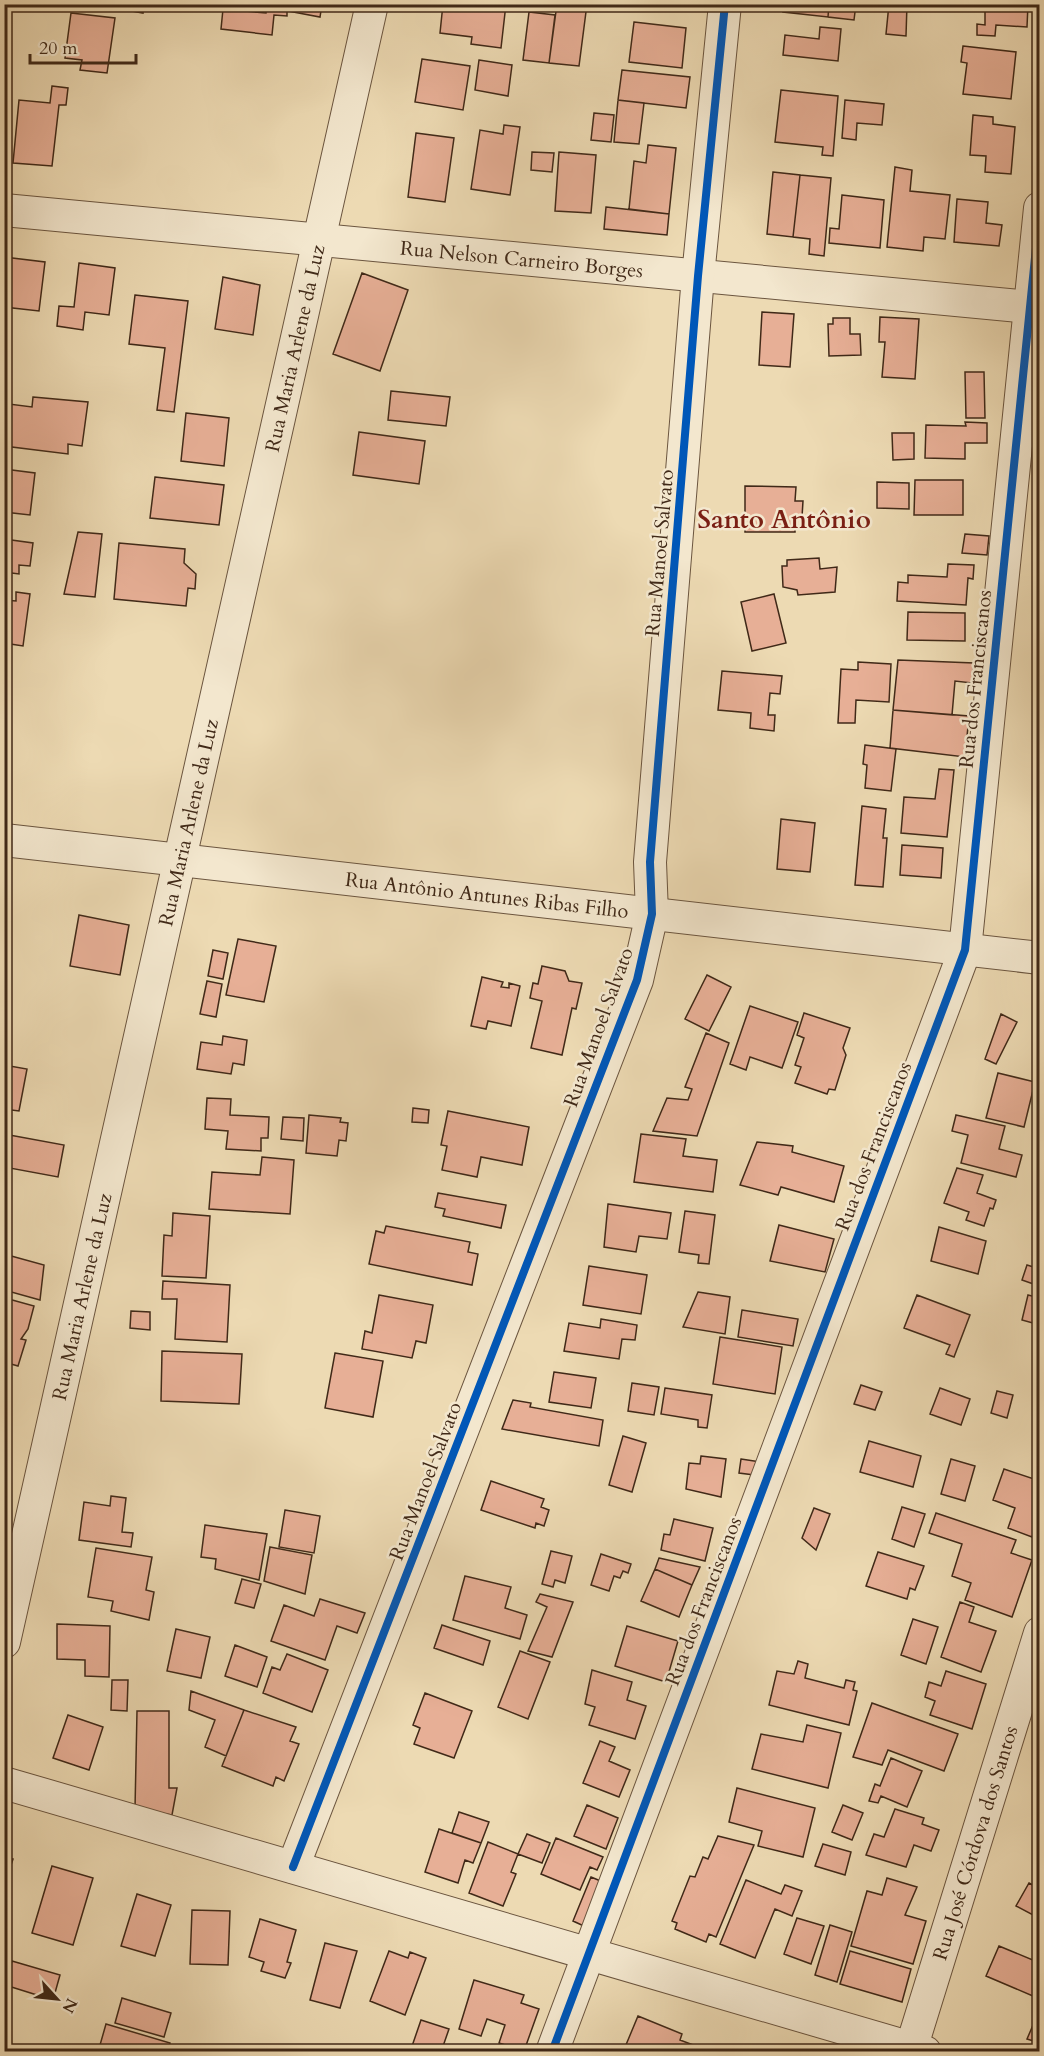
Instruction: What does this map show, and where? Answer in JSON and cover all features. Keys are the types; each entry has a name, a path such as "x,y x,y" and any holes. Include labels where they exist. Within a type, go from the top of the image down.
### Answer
{"street":[{"name":"Rua Maria Arlene da Luz","path":"4,1641 321,240 372,4"},
{"name":"Rua Manoel Salvato","path":"293,1867 637,980 652,914 650,862 699,276 725,4"},
{"name":"Rua dos Franciscanos","path":"552,2052 965,950 1035,307 1040,208"},
{"name":"Rua Nelson Carneiro Borges","path":"4,210 1035,307"},
{"name":"Rua Antônio Antunes Ribas Filho","path":"4,840 1040,958"},
{"name":"Rua José Córdova dos Santos","path":"916,2050 1040,1633"},
{"path":"4,1783 916,2050"}],"building":[{"path":"94,4 144,4 143,13"},
{"path":"278,4 322,4 320,17 277,9"},
{"path":"443,4 506,4 501,48 471,44 472,37 440,33"},
{"path":"557,4 587,4 579,66 549,63"},
{"path":"784,4 829,4 828,17 783,12"},
{"path":"829,4 856,4 854,20 828,17"},
{"path":"889,4 907,4 906,36 886,34"},
{"path":"985,4 1028,4 1027,27 996,25 995,36 977,35 977,24 985,25"},
{"path":"267,6 287,11 287,16 274,15 272,35 221,29 223,9 266,13"},
{"path":"529,12 555,15 549,63 523,60"},
{"path":"71,13 115,18 107,73 80,70 82,60 65,58"},
{"path":"634,22 686,28 682,68 629,62"},
{"path":"820,27 841,29 838,61 783,55 785,35 819,39"},
{"path":"963,46 1016,52 1011,99 963,94 967,63 961,62"},
{"path":"422,59 470,66 463,110 415,102"},
{"path":"479,60 512,65 508,96 475,90"},
{"path":"622,70 690,77 686,108 618,100"},
{"path":"52,86 68,88 66,105 59,105 52,166 13,163 19,100 50,103"},
{"path":"781,90 838,96 833,156 822,155 823,147 775,142"},
{"path":"618,100 644,103 639,144 614,142"},
{"path":"845,100 884,104 882,125 857,123 856,140 842,138"},
{"path":"594,113 614,115 611,142 591,140"},
{"path":"973,115 993,117 993,124 1015,127 1011,174 985,172 986,156 970,155"},
{"path":"504,125 520,127 510,195 471,189 480,130 503,134"},
{"path":"416,133 454,138 445,202 408,197"},
{"path":"648,145 676,148 669,214 629,209 634,161 646,163"},
{"path":"532,152 554,153 552,172 531,170"},
{"path":"559,152 596,155 591,213 555,211"},
{"path":"895,167 912,170 910,191 950,195 945,239 924,237 923,251 887,247"},
{"path":"773,172 800,175 793,237 767,234"},
{"path":"800,175 831,178 824,256 809,254 810,239 793,237"},
{"path":"842,195 884,200 880,248 829,243 830,228 839,229"},
{"path":"957,199 988,202 986,223 1002,225 999,246 954,242"},
{"path":"606,207 669,214 667,235 604,229"},
{"path":"4,257 45,262 39,311 4,307"},
{"path":"79,263 115,268 109,315 85,312 83,330 57,326 59,306 74,307"},
{"path":"362,273 408,290 380,371 333,354"},
{"path":"223,277 260,285 253,335 215,329"},
{"path":"135,295 188,301 174,412 157,410 165,348 129,344"},
{"path":"762,312 794,314 790,367 759,365"},
{"path":"880,317 919,319 915,379 882,377 885,342 879,342"},
{"path":"833,318 850,318 850,334 860,334 861,355 829,356 828,324 833,324"},
{"path":"965,372 984,372 985,418 966,418"},
{"path":"391,391 450,397 446,426 388,420"},
{"path":"33,397 88,402 82,446 68,444 68,454 4,446 9,404 32,407"},
{"path":"186,413 229,418 224,466 181,461"},
{"path":"965,422 987,423 987,443 965,443 965,459 925,458 926,425 966,426"},
{"path":"359,432 425,441 419,484 353,475"},
{"path":"892,433 914,433 914,459 893,460"},
{"path":"4,469 35,473 30,515 4,512"},
{"path":"155,477 224,485 219,525 150,518"},
{"path":"915,480 963,480 963,515 914,515"},
{"path":"877,482 909,483 909,509 877,508"},
{"path":"745,486 796,487 795,501 803,501 802,517 795,517 795,532 745,532"},
{"path":"78,532 102,534 95,597 64,594"},
{"path":"965,534 989,536 987,555 962,553"},
{"path":"4,539 33,543 30,566 19,565 19,574 4,572"},
{"path":"119,543 185,549 184,563 196,574 195,589 188,588 186,606 114,599"},
{"path":"819,558 820,569 837,567 835,592 798,595 797,590 783,587 782,566 787,566 787,560"},
{"path":"948,564 974,565 973,579 968,578 966,605 897,601 898,582 908,583 908,575 947,577"},
{"path":"16,592 30,594 23,646 4,643 4,600 16,601"},
{"path":"774,594 786,643 752,651 741,602"},
{"path":"908,612 965,613 965,641 907,640"},
{"path":"898,660 974,663 972,683 955,681 952,715 893,710"},
{"path":"858,662 891,664 889,702 856,700 855,723 838,723 841,669 858,670"},
{"path":"722,671 782,676 780,694 770,693 768,715 775,715 774,731 750,728 751,713 718,710"},
{"path":"893,710 969,716 965,757 890,748"},
{"path":"865,745 896,749 891,791 865,788 867,765 863,764"},
{"path":"939,769 954,770 947,837 901,833 904,797 935,799"},
{"path":"862,806 886,809 883,838 887,838 883,887 855,885"},
{"path":"781,819 815,823 810,872 777,869"},
{"path":"902,845 943,848 941,878 900,875"},
{"path":"79,915 129,925 120,975 70,966"},
{"path":"238,939 276,946 264,1002 226,995"},
{"path":"213,950 228,953 223,979 208,976"},
{"path":"542,966 565,971 569,981 582,983 576,1009 572,1008 562,1055 531,1048 542,1001 530,998 533,983 538,984"},
{"path":"707,975 731,987 709,1031 685,1019"},
{"path":"482,977 503,982 501,987 509,988 509,983 520,986 511,1026 488,1021 486,1029 471,1026"},
{"path":"207,981 222,984 216,1017 200,1014"},
{"path":"750,1006 798,1022 782,1068 750,1057 746,1070 730,1064"},
{"path":"804,1013 850,1028 843,1048 846,1055 835,1090 829,1089 827,1094 795,1083 801,1067 795,1065 804,1038 797,1035"},
{"path":"1001,1014 1017,1022 996,1064 985,1059"},
{"path":"706,1033 729,1043 697,1136 653,1131 667,1098 688,1100 692,1089 685,1087"},
{"path":"223,1036 247,1040 244,1065 233,1063 231,1074 197,1069 201,1042 222,1045"},
{"path":"4,1065 27,1069 19,1111 4,1109"},
{"path":"998,1073 1035,1082 1024,1127 986,1118"},
{"path":"207,1098 231,1099 230,1115 269,1117 268,1138 261,1138 261,1151 226,1149 228,1131 205,1129"},
{"path":"413,1108 429,1110 428,1123 412,1122"},
{"path":"448,1111 529,1127 522,1165 481,1157 477,1177 442,1170 447,1146 441,1145"},
{"path":"309,1115 341,1118 340,1122 348,1123 346,1141 339,1140 337,1156 306,1153"},
{"path":"956,1115 1005,1126 999,1149 1022,1155 1016,1177 961,1163 968,1135 952,1131"},
{"path":"283,1117 304,1118 303,1141 281,1139"},
{"path":"4,1134 64,1145 58,1177 4,1167"},
{"path":"641,1134 686,1139 683,1156 717,1160 713,1192 634,1182"},
{"path":"757,1142 793,1146 792,1152 844,1166 834,1202 781,1187 778,1195 740,1185"},
{"path":"262,1157 294,1160 290,1214 209,1209 212,1172 260,1175"},
{"path":"957,1168 983,1175 977,1193 996,1200 993,1209 990,1208 984,1226 966,1220 969,1212 944,1203"},
{"path":"438,1193 506,1205 501,1228 443,1216 445,1209 435,1207"},
{"path":"608,1204 671,1213 667,1239 639,1236 636,1252 604,1247"},
{"path":"685,1211 715,1215 709,1264 698,1263 699,1255 679,1252"},
{"path":"173,1213 210,1216 206,1278 162,1276 164,1235 172,1236"},
{"path":"779,1225 834,1239 825,1272 770,1261"},
{"path":"386,1226 470,1242 468,1252 478,1254 472,1285 369,1264 376,1231 384,1233"},
{"path":"939,1227 986,1241 978,1274 931,1261"},
{"path":"4,1254 44,1265 40,1300 4,1290"},
{"path":"1027,1265 1040,1269 1039,1286 1022,1280"},
{"path":"589,1266 647,1275 641,1314 583,1305"},
{"path":"163,1281 230,1285 227,1342 175,1339 177,1299 162,1299"},
{"path":"698,1292 730,1297 725,1334 683,1327"},
{"path":"379,1295 433,1305 426,1343 416,1341 412,1358 362,1349 365,1331 372,1333"},
{"path":"917,1295 970,1315 954,1357 946,1354 950,1345 904,1328"},
{"path":"1028,1295 1040,1298 1040,1325 1022,1320"},
{"path":"5,1298 34,1306 28,1329 21,1339 26,1340 18,1366 4,1362"},
{"path":"742,1310 798,1319 793,1346 738,1337"},
{"path":"131,1311 150,1312 150,1330 130,1328"},
{"path":"601,1319 637,1325 635,1340 622,1339 619,1359 564,1351 569,1323 600,1328"},
{"path":"720,1337 782,1347 775,1394 713,1384"},
{"path":"1040,1349 1040,1369 1035,1368"},
{"path":"162,1351 242,1354 239,1404 161,1401"},
{"path":"335,1353 383,1361 373,1417 325,1408"},
{"path":"554,1372 596,1378 591,1408 549,1402"},
{"path":"632,1383 659,1387 654,1415 628,1411"},
{"path":"861,1385 882,1392 875,1410 854,1404"},
{"path":"665,1388 712,1395 707,1428 698,1427 698,1420 661,1414"},
{"path":"940,1388 970,1399 961,1425 930,1414"},
{"path":"997,1391 1013,1395 1007,1418 991,1413"},
{"path":"513,1400 531,1403 530,1407 603,1420 599,1446 502,1429"},
{"path":"623,1436 646,1443 632,1492 609,1485"},
{"path":"869,1441 921,1456 913,1487 860,1472"},
{"path":"701,1456 726,1459 721,1497 686,1489 689,1463 700,1464"},
{"path":"741,1459 767,1463 762,1476 739,1473"},
{"path":"951,1459 975,1466 965,1501 941,1494"},
{"path":"1004,1469 1040,1481 1040,1514 1032,1537 1008,1528 1015,1508 993,1500"},
{"path":"491,1481 544,1499 541,1507 549,1510 544,1526 536,1523 535,1528 481,1510"},
{"path":"111,1496 126,1498 122,1532 133,1533 131,1547 79,1540 84,1502 110,1506"},
{"path":"902,1507 925,1514 914,1547 892,1539"},
{"path":"814,1508 830,1514 816,1550 802,1538"},
{"path":"285,1510 320,1516 314,1553 279,1547"},
{"path":"936,1513 1016,1540 1011,1553 1032,1560 1012,1617 965,1600 971,1583 952,1576 962,1544 929,1533"},
{"path":"674,1519 713,1528 705,1561 661,1550 664,1534 670,1535"},
{"path":"205,1525 267,1534 259,1580 215,1569 216,1559 201,1557"},
{"path":"270,1547 312,1555 305,1594 264,1581"},
{"path":"96,1548 152,1557 146,1590 154,1592 149,1620 111,1611 113,1601 88,1597"},
{"path":"551,1551 572,1556 565,1583 555,1580 553,1587 542,1584"},
{"path":"878,1552 924,1566 915,1590 910,1588 907,1599 866,1586"},
{"path":"601,1554 631,1564 628,1573 623,1571 620,1578 614,1576 609,1591 591,1585"},
{"path":"659,1558 700,1567 692,1585 655,1569"},
{"path":"655,1569 692,1585 679,1617 641,1601"},
{"path":"465,1576 511,1587 505,1608 527,1615 520,1639 453,1620"},
{"path":"242,1579 261,1584 254,1608 235,1603"},
{"path":"540,1594 573,1602 552,1657 528,1651 547,1607 536,1602"},
{"path":"320,1599 365,1613 357,1633 337,1626 325,1660 271,1641 284,1605 314,1616"},
{"path":"960,1602 974,1607 969,1622 996,1631 981,1672 941,1657"},
{"path":"913,1619 938,1627 926,1664 901,1655"},
{"path":"57,1624 110,1626 109,1677 85,1676 85,1660 57,1659"},
{"path":"442,1625 490,1641 483,1665 434,1648"},
{"path":"627,1626 678,1641 666,1682 615,1666"},
{"path":"176,1629 210,1637 201,1678 167,1671"},
{"path":"235,1645 267,1657 257,1687 225,1676"},
{"path":"520,1651 550,1662 528,1719 498,1707"},
{"path":"287,1654 328,1670 312,1712 263,1693 272,1667 280,1670"},
{"path":"798,1661 808,1664 805,1678 844,1688 846,1680 855,1682 853,1690 857,1691 849,1725 769,1705 777,1671 794,1674"},
{"path":"592,1670 632,1682 627,1700 646,1706 635,1739 589,1725 595,1707 585,1704"},
{"path":"946,1671 986,1684 972,1729 930,1715 935,1701 925,1697 929,1682 941,1686"},
{"path":"112,1680 128,1680 127,1711 111,1710"},
{"path":"191,1691 244,1710 226,1756 205,1747 215,1720 189,1710"},
{"path":"425,1693 472,1711 454,1758 414,1744 420,1728 413,1725"},
{"path":"872,1703 958,1734 944,1771 888,1750 882,1765 853,1757"},
{"path":"244,1710 296,1727 290,1741 299,1744 284,1781 276,1777 273,1786 222,1766"},
{"path":"137,1711 169,1711 169,1788 177,1788 172,1815 135,1809"},
{"path":"68,1715 103,1727 89,1770 53,1758"},
{"path":"807,1725 841,1733 828,1788 752,1769 761,1734 803,1742"},
{"path":"600,1741 615,1747 609,1761 630,1770 619,1797 583,1783"},
{"path":"891,1758 922,1771 907,1807 881,1796 878,1803 869,1801 875,1784 880,1786"},
{"path":"737,1788 815,1808 803,1857 758,1846 762,1831 729,1822"},
{"path":"587,1805 618,1818 606,1849 574,1836"},
{"path":"843,1805 863,1813 852,1840 832,1832"},
{"path":"895,1809 924,1818 922,1824 939,1830 931,1851 914,1845 906,1867 866,1855 874,1834 884,1837"},
{"path":"459,1812 489,1822 481,1843 452,1833"},
{"path":"439,1829 481,1843 473,1863 465,1860 458,1883 425,1872"},
{"path":"527,1834 550,1843 542,1863 518,1854"},
{"path":"718,1836 754,1845 716,1937 709,1934 706,1942 675,1929 677,1923 672,1921 690,1876 695,1877 703,1857 708,1859"},
{"path":"556,1838 603,1857 597,1870 590,1867 580,1890 541,1874"},
{"path":"488,1842 518,1854 511,1872 516,1874 503,1906 469,1893"},
{"path":"823,1844 851,1852 845,1875 815,1866"},
{"path":"4,1857 13,1859 4,1886"},
{"path":"52,1866 93,1878 73,1945 32,1933"},
{"path":"591,1877 603,1882 586,1927 573,1921"},
{"path":"887,1878 917,1887 905,1915 926,1921 913,1964 851,1946 867,1891 882,1895"},
{"path":"746,1880 781,1894 785,1885 802,1891 792,1916 775,1909 755,1958 720,1944"},
{"path":"1029,1883 1040,1889 1040,1927 1036,1925 1039,1918 1016,1906"},
{"path":"137,1894 171,1905 155,1956 121,1946"},
{"path":"192,1910 230,1911 228,1965 190,1964"},
{"path":"797,1918 824,1926 811,1964 784,1954"},
{"path":"260,1919 296,1930 287,1962 291,1963 285,1978 261,1971 264,1962 249,1957"},
{"path":"830,1925 852,1932 837,1982 815,1975"},
{"path":"325,1943 357,1951 340,2008 310,2000"},
{"path":"999,1946 1040,1963 1040,1999 986,1976"},
{"path":"389,1951 408,1958 410,1952 426,1958 405,2015 370,2001"},
{"path":"850,1951 911,1969 902,2002 840,1984"},
{"path":"12,1961 60,1975 53,2000 5,1985"},
{"path":"474,1980 524,1995 521,2003 539,2009 524,2051 499,2043 505,2025 487,2019 481,2036 459,2029"},
{"path":"122,1998 171,2013 164,2037 115,2023"},
{"path":"1040,2009 1040,2043 1027,2039"},
{"path":"638,2016 682,2034 680,2040 696,2046 697,2052 623,2052"},
{"path":"421,2020 449,2029 441,2052 410,2052"},
{"path":"106,2024 170,2043 168,2052 98,2052"}],"cycle path":[{"path":"293,1867 637,980 652,914 650,862 698,276 725,4"},
{"path":"552,2052 965,950 1040,208"}],"district":[{"name":"Santo Antônio","path":"784,519"}]}
